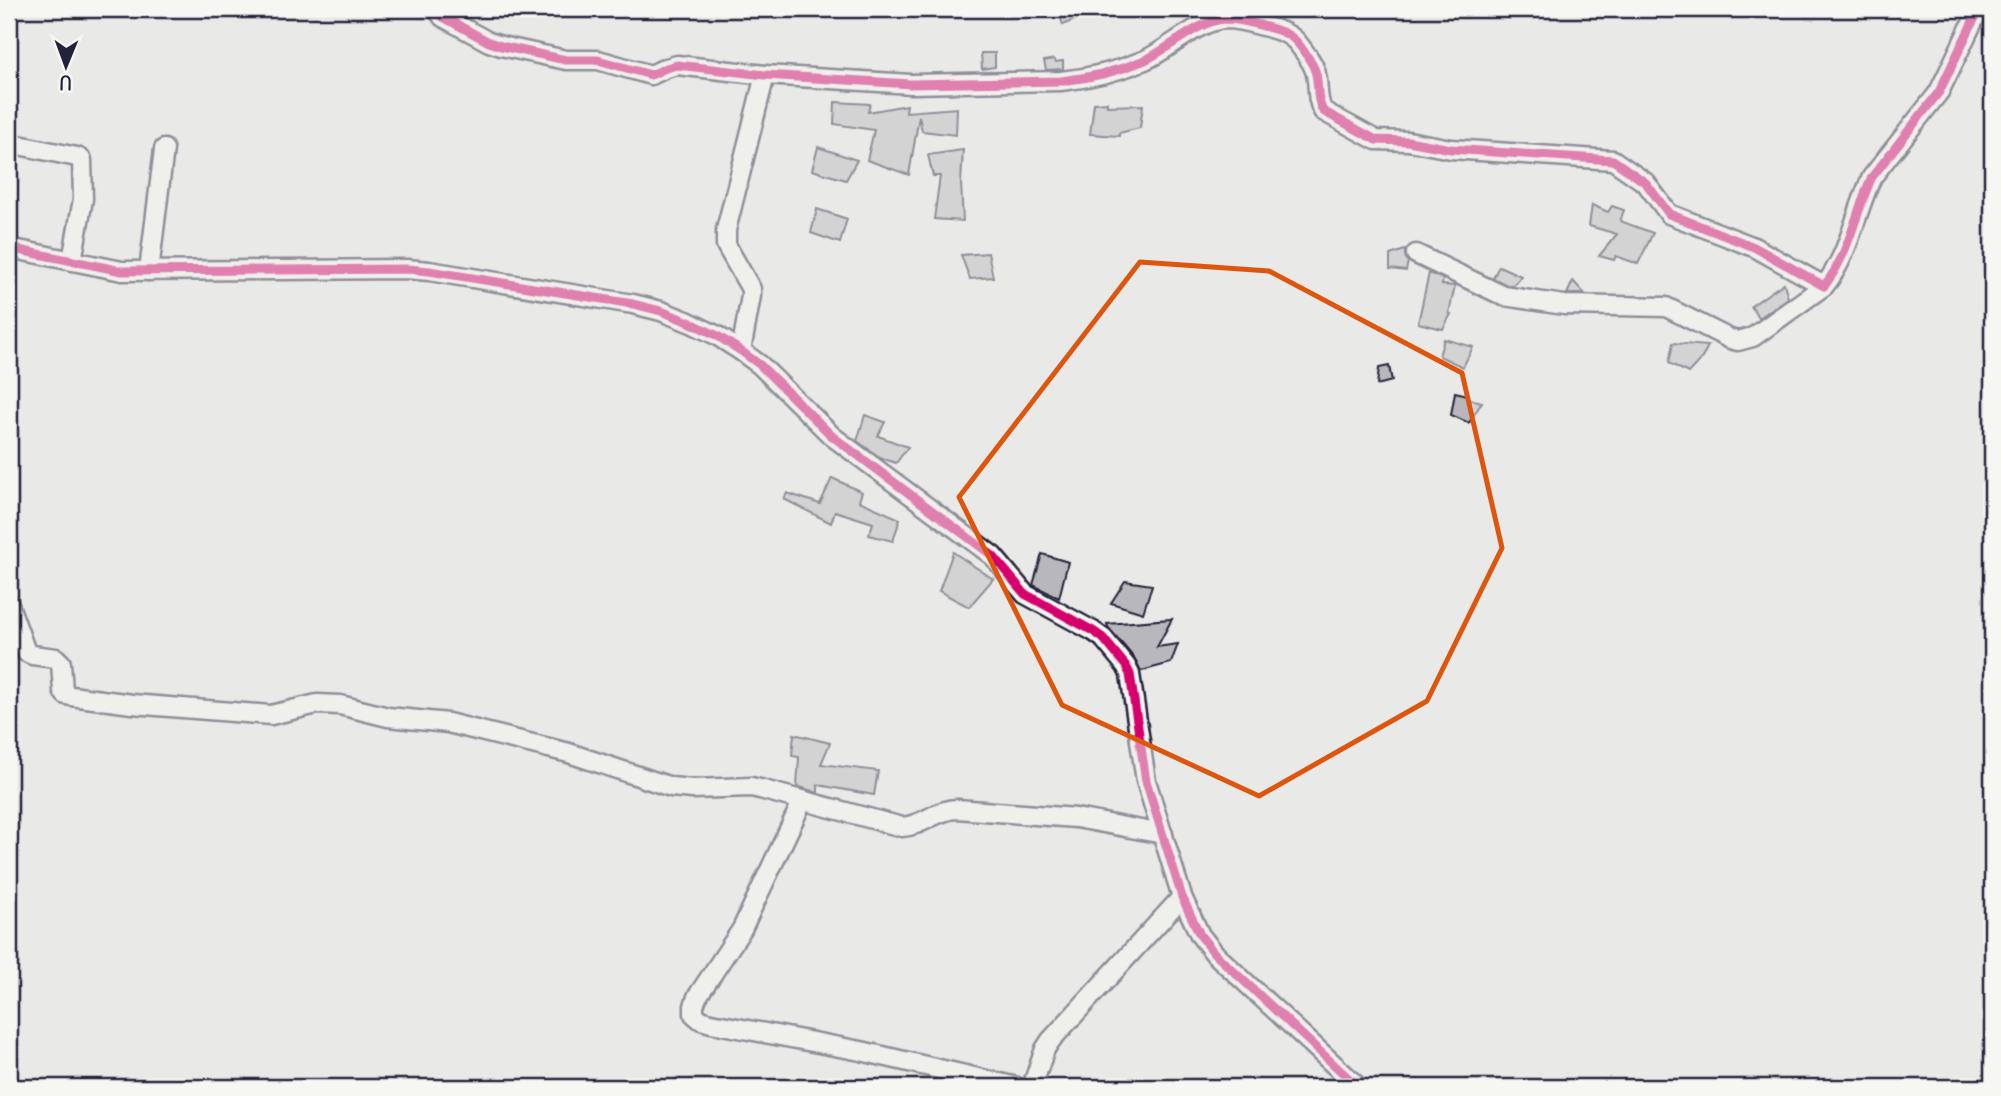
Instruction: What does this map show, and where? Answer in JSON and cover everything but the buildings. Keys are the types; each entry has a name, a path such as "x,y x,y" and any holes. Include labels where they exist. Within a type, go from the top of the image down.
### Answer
{"street":[{"path":"437,9 443,17 496,45 566,60 598,60 651,75 677,65 765,75 911,84 1072,80 1147,59 1216,20 1238,20 1276,29 1299,43 1316,72 1319,104 1323,111 1371,138 1451,149 1613,160 1646,183 1669,214 1754,247 1824,286"},
{"path":"1416,254 1504,296 1564,304 1666,307 1730,339 1738,341 1753,337 1824,286 1838,267 1872,177 1939,92 1979,9"},
{"path":"741,351 751,289 726,245 726,230 765,75"},
{"path":"9,143 82,160 83,199 72,261"},
{"path":"149,271 164,149"},
{"path":"9,248 121,271 407,269 455,274 661,311 689,322 741,351 760,365 844,447 993,556 1025,594 1084,624 1103,638 1130,674 1143,769 1182,897 1200,935 1215,954 1359,1087"},
{"path":"9,605 26,652 56,657 61,663 63,691 71,696 132,704 271,715 317,704 340,705 399,718 449,723 498,735 569,754 671,787 751,787 902,827 915,826 951,808 1076,818 1163,834"},
{"path":"803,800 742,929 697,996 694,1014 711,1023 862,1051 1017,1087"},
{"path":"1032,1087 1041,1059 1051,1040 1182,897"}],"highlighted area":[{"path":"1140,262 1269,271 1462,373 1502,548 1427,701 1259,796 1062,705 959,497"}],"cycle path":[{"path":"437,9 443,17 501,46 566,60 598,60 651,75 677,65 765,75 911,84 1061,81 1093,76 1145,60 1205,24 1226,19 1240,20 1279,31 1293,38 1314,67 1319,102 1323,111 1376,140 1408,141 1451,149 1613,160 1646,183 1669,214 1754,247 1824,286 1846,248 1872,177 1939,92 1979,9"},
{"path":"9,248 122,271 429,271 633,304 661,311 716,335 760,365 832,436 993,556 1025,594 1103,638 1130,674 1146,781 1182,897 1200,935 1215,954 1358,1087"}]}
